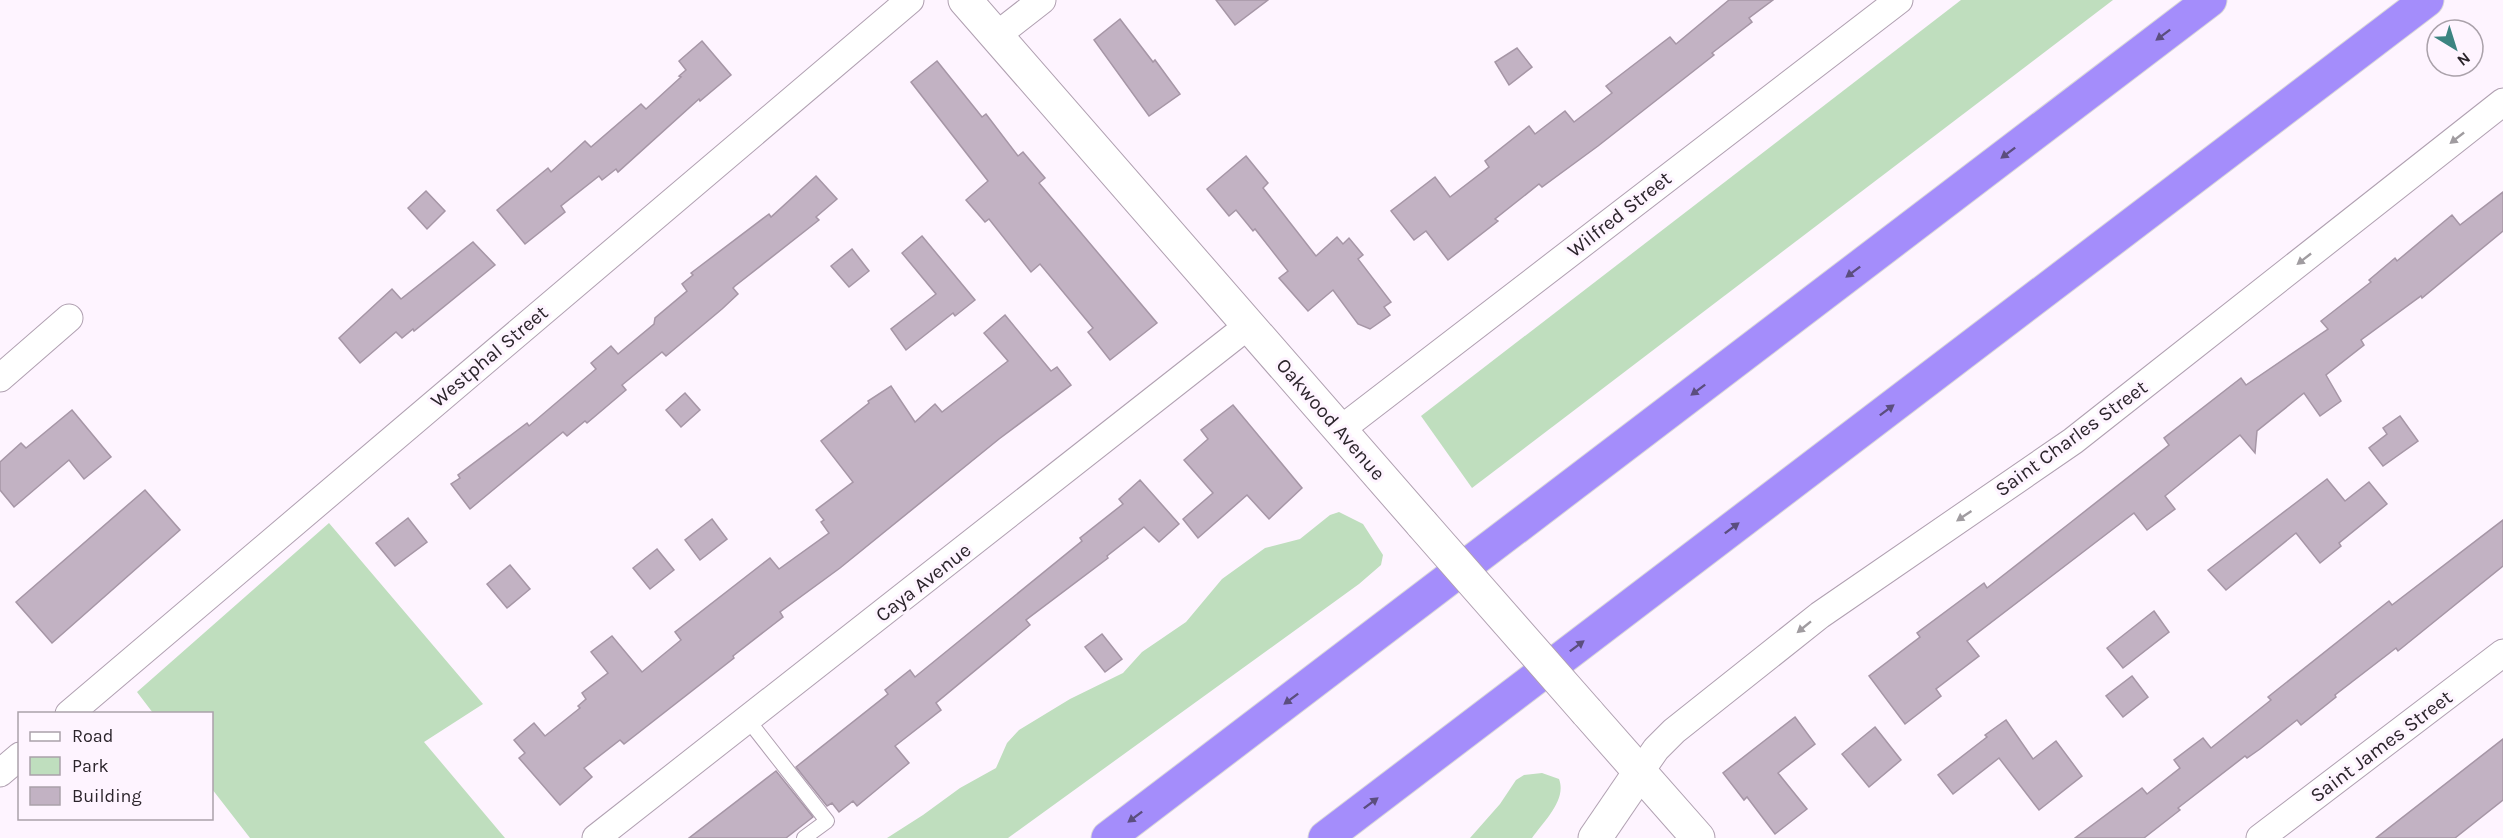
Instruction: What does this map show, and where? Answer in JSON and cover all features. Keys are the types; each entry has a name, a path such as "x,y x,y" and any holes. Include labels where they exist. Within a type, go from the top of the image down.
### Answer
{"highway":[{"path":"1108,838 2210,0"},
{"path":"1325,838 2427,0"}],"street":[{"name":"Westphal Street","path":"71,712 910,0"},
{"name":"Oakwood Avenue","path":"965,0 1698,838"},
{"path":"996,36 1042,0"},
{"name":"Wilfred Street","path":"1340,430 1899,0"},
{"name":"Saint Charles Street","path":"1640,772 1656,749 1674,731 1820,615 2073,441 2503,102"},
{"path":"0,378 69,318"},
{"name":"Caya Avenue","path":"596,838 1249,325"},
{"name":"Saint James Street","path":"2260,838 2503,653"},
{"path":"0,772 18,758"},
{"path":"1594,838 1640,772"}],"lane":[{"path":"748,720 827,821 804,838"}],"green space":[{"path":"1961,0 2113,0 1472,488 1421,416"},
{"path":"1339,512 1363,524 1383,555 1381,565 1359,584 1008,838 887,838 960,788 996,768 1007,743 1019,730 1070,699 1123,673 1142,652 1186,622 1222,579 1265,548 1300,539 1330,515"},
{"path":"329,523 483,704 424,742 505,838 250,838 213,790 213,712 152,712 137,692"},
{"path":"1542,773 1559,779 1560,795 1553,810 1532,838 1470,838 1500,804 1516,780 1524,775"}],"building":[{"path":"1216,0 1268,0 1235,25"},
{"path":"1729,0 1773,0 1749,18 1752,22 1712,53 1714,55 1598,146 1542,187 1539,184 1495,219 1498,221 1448,260 1426,231 1414,240 1391,211 1435,177 1450,197 1489,167 1485,161 1529,126 1535,134 1565,111 1574,122 1612,93 1606,86 1670,37 1676,44"},
{"path":"1120,19 1180,94 1149,116 1094,40"},
{"path":"702,41 731,75 700,101 699,99 618,172 616,169 602,180 599,176 561,206 565,212 525,244 497,210 548,168 551,172 585,141 591,147 641,104 646,109 681,77 679,76 686,70 679,61"},
{"path":"1517,48 1532,67 1509,85 1495,62"},
{"path":"937,61 982,117 986,114 1018,156 1023,152 1045,178 1039,183 1157,323 1110,360 1088,332 1093,328 1040,264 1031,272 989,219 985,222 966,200 988,181 911,82"},
{"path":"1246,156 1268,183 1263,188 1316,256 1337,237 1343,244 1349,238 1363,255 1358,259 1391,302 1384,307 1390,315 1370,329 1358,324 1333,290 1308,311 1279,278 1288,271 1255,229 1253,231 1236,210 1229,216 1207,189"},
{"path":"816,176 837,199 816,217 819,220 735,286 733,288 738,294 722,309 666,356 662,352 622,385 626,390 587,423 585,421 567,436 563,432 470,509 451,484 460,478 458,475 527,423 529,426 596,369 591,363 611,346 618,354 654,324 655,318 687,291 682,284 693,275 691,273 769,214 771,217"},
{"path":"426,191 445,211 427,229 408,208"},
{"path":"2503,192 2503,231 2422,298 2421,296 2361,340 2364,345 2326,375 2341,401 2320,416 2304,393 2257,431 2255,453 2240,435 2165,496 2175,509 2147,530 2134,513 1967,641 1979,656 1936,689 1941,696 1905,724 1869,676 1920,637 1917,633 1984,583 1987,588 2070,523 2169,445 2164,438 2241,378 2246,385 2328,329 2321,321 2371,282 2369,280 2395,258 2397,261 2452,215 2460,225"},
{"path":"922,236 975,300 955,316 953,313 906,350 891,329 936,294 902,253"},
{"path":"473,242 495,265 414,331 413,329 402,338 396,332 360,363 339,338 392,289 401,299"},
{"path":"852,249 869,271 849,287 831,266"},
{"path":"1005,315 1051,371 1057,367 1071,385 999,439 840,568 780,612 783,617 733,656 734,658 624,744 620,740 584,768 592,777 560,805 519,758 525,753 514,740 534,723 545,736 580,708 578,706 586,699 582,693 608,673 591,652 612,636 642,672 681,640 675,632 770,558 779,569 829,533 821,522 824,520 816,510 853,482 821,441 869,403 868,401 891,386 915,422 935,404 942,412 1008,361 984,333"},
{"path":"685,393 700,410 681,427 666,410"},
{"path":"1233,405 1302,488 1269,519 1247,495 1198,538 1183,519 1213,493 1184,460 1208,439 1201,430"},
{"path":"72,410 111,457 84,479 69,460 14,507 0,490 0,462 21,443 26,448"},
{"path":"2400,416 2418,441 2383,466 2369,448 2387,434 2383,428"},
{"path":"2327,479 2345,501 2369,482 2387,504 2339,543 2341,546 2320,563 2296,533 2226,590 2208,570"},
{"path":"1140,480 1179,524 1159,542 1144,527 1107,556 1108,558 1026,620 1030,625 936,703 941,710 895,746 909,763 857,806 853,801 839,812 832,803 827,806 796,767 888,694 885,690 910,670 915,677 1082,541 1080,538 1123,504 1119,499"},
{"path":"145,490 180,530 52,643 16,602"},
{"path":"408,518 427,542 395,566 376,543"},
{"path":"712,519 727,539 700,560 685,540"},
{"path":"2503,520 2503,566 2398,651 2396,648 2335,695 2336,697 2301,725 2297,720 2247,758 2245,756 2178,808 2180,810 2144,838 2075,838 2142,788 2147,794 2180,768 2174,760 2203,738 2211,748 2271,700 2268,697 2389,601 2392,605"},
{"path":"657,549 674,570 650,589 633,568"},
{"path":"510,565 530,589 507,608 487,584"},
{"path":"2154,611 2169,632 2123,668 2107,648"},
{"path":"1102,634 1122,659 1105,672 1085,647"},
{"path":"2132,676 2148,697 2123,717 2106,696"},
{"path":"1795,717 1815,744 1778,773 1807,809 1775,834 1747,797 1744,800 1723,773"},
{"path":"2006,720 2033,759 2056,741 2082,776 2039,810 1999,758 1953,794 1938,775"},
{"path":"1875,727 1901,760 1869,787 1842,754"},
{"path":"2503,739 2503,800 2455,838 2376,838"},
{"path":"776,771 813,817 786,838 689,838"}]}
